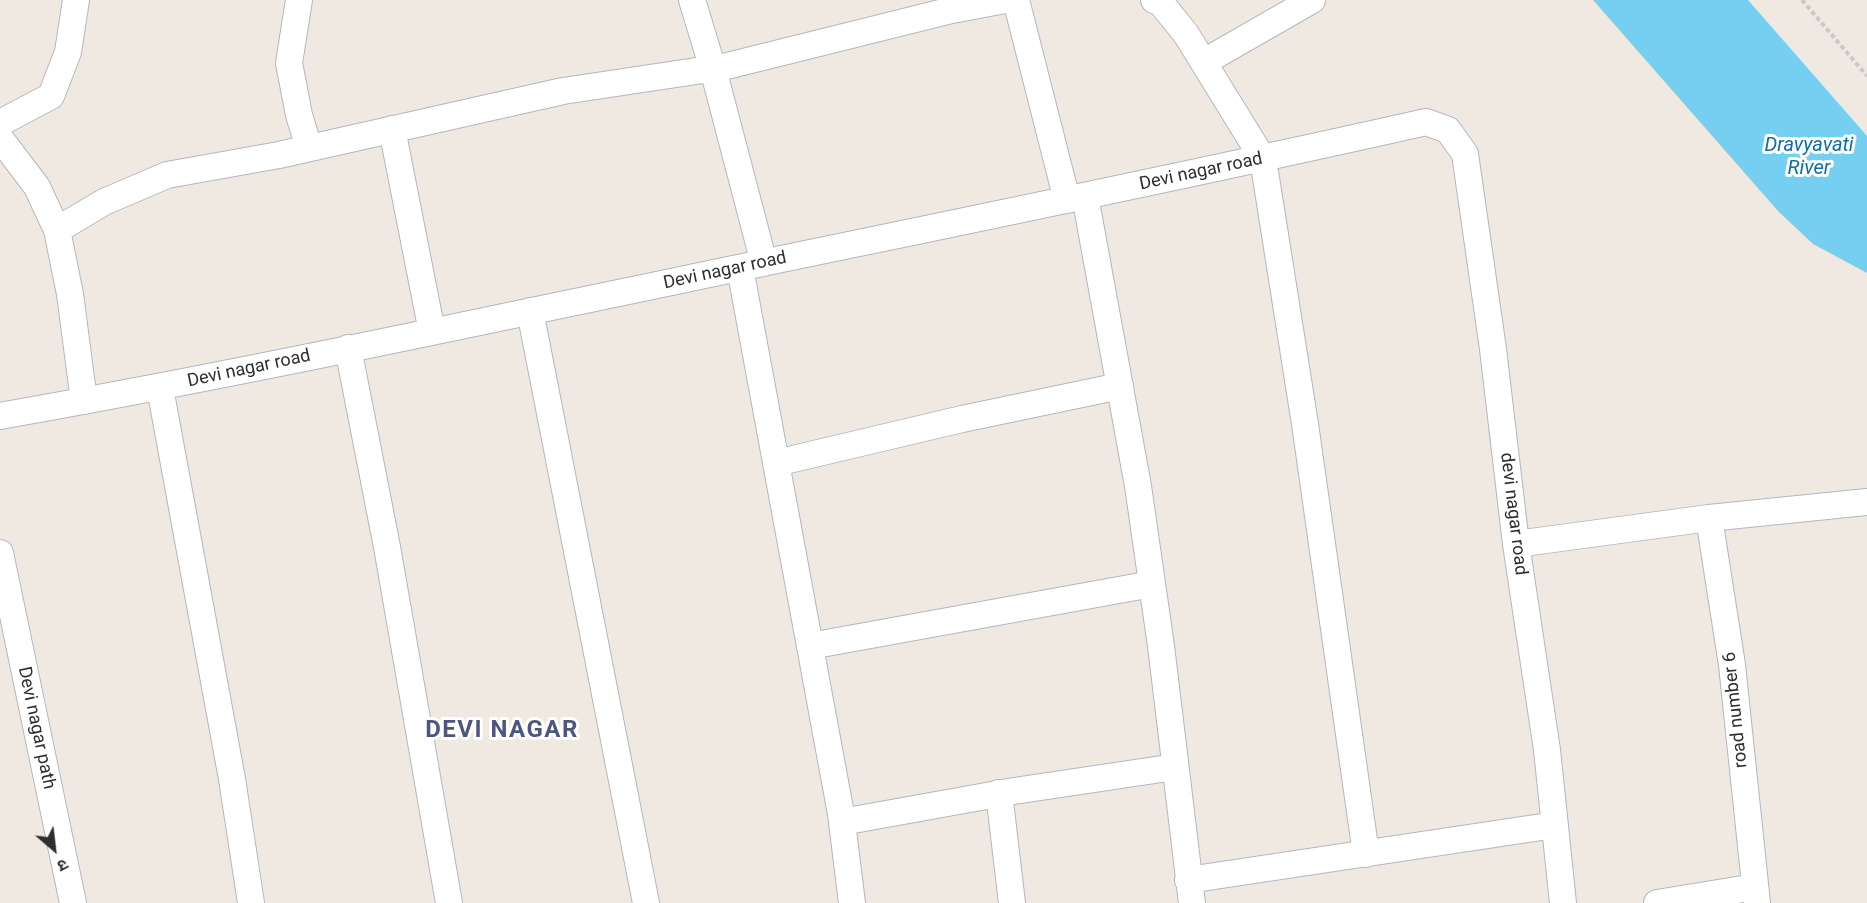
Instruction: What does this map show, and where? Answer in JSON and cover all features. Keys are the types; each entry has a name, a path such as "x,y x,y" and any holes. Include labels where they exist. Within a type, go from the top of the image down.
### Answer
{"street":[{"path":"0,123 51,96 68,52 75,0"},
{"path":"299,0 289,63 299,115 309,148"},
{"path":"692,0 713,69 752,265 776,463 842,822 852,903"},
{"path":"57,230 104,202 167,175 309,148 563,91 713,69 952,10 1005,0"},
{"path":"1016,0 1076,198 1120,386 1138,486 1152,584 1190,892 1366,854 1555,825"},
{"path":"1204,62 1312,0"},
{"path":"1159,1 1186,34 1263,159 1302,400 1366,854"},
{"name":"Devi nagar road","path":"0,416 160,388 432,332 1263,159 1426,122 1448,130"},
{"path":"392,129 432,332"},
{"name":"devi nagar road","path":"1448,130 1465,154 1493,349 1516,544 1547,750 1563,903"},
{"path":"0,138 37,187 57,230 70,294 84,401"},
{"path":"530,311 646,903"},
{"path":"348,348 389,558 449,903"},
{"path":"776,463 962,418 1120,386"},
{"path":"160,388 232,779 251,903"},
{"path":"1516,544 1709,518 1867,502"},
{"name":"road number 6","path":"1709,518 1732,665 1756,895"},
{"name":"Devi nagar path","path":"0,553 73,903"},
{"path":"810,646 1152,584"},
{"path":"842,822 999,793 1175,767"},
{"path":"999,793 1012,903"},
{"path":"1657,903 1756,895"}],"path":[{"path":"1802,0 1867,76"}],"water":[{"name":"Dravyavati River","path":"1593,0 1748,0 1867,136 1867,273 1813,244 1778,211"}],"district":[{"name":"DEVI NAGAR","path":"502,731"}]}
